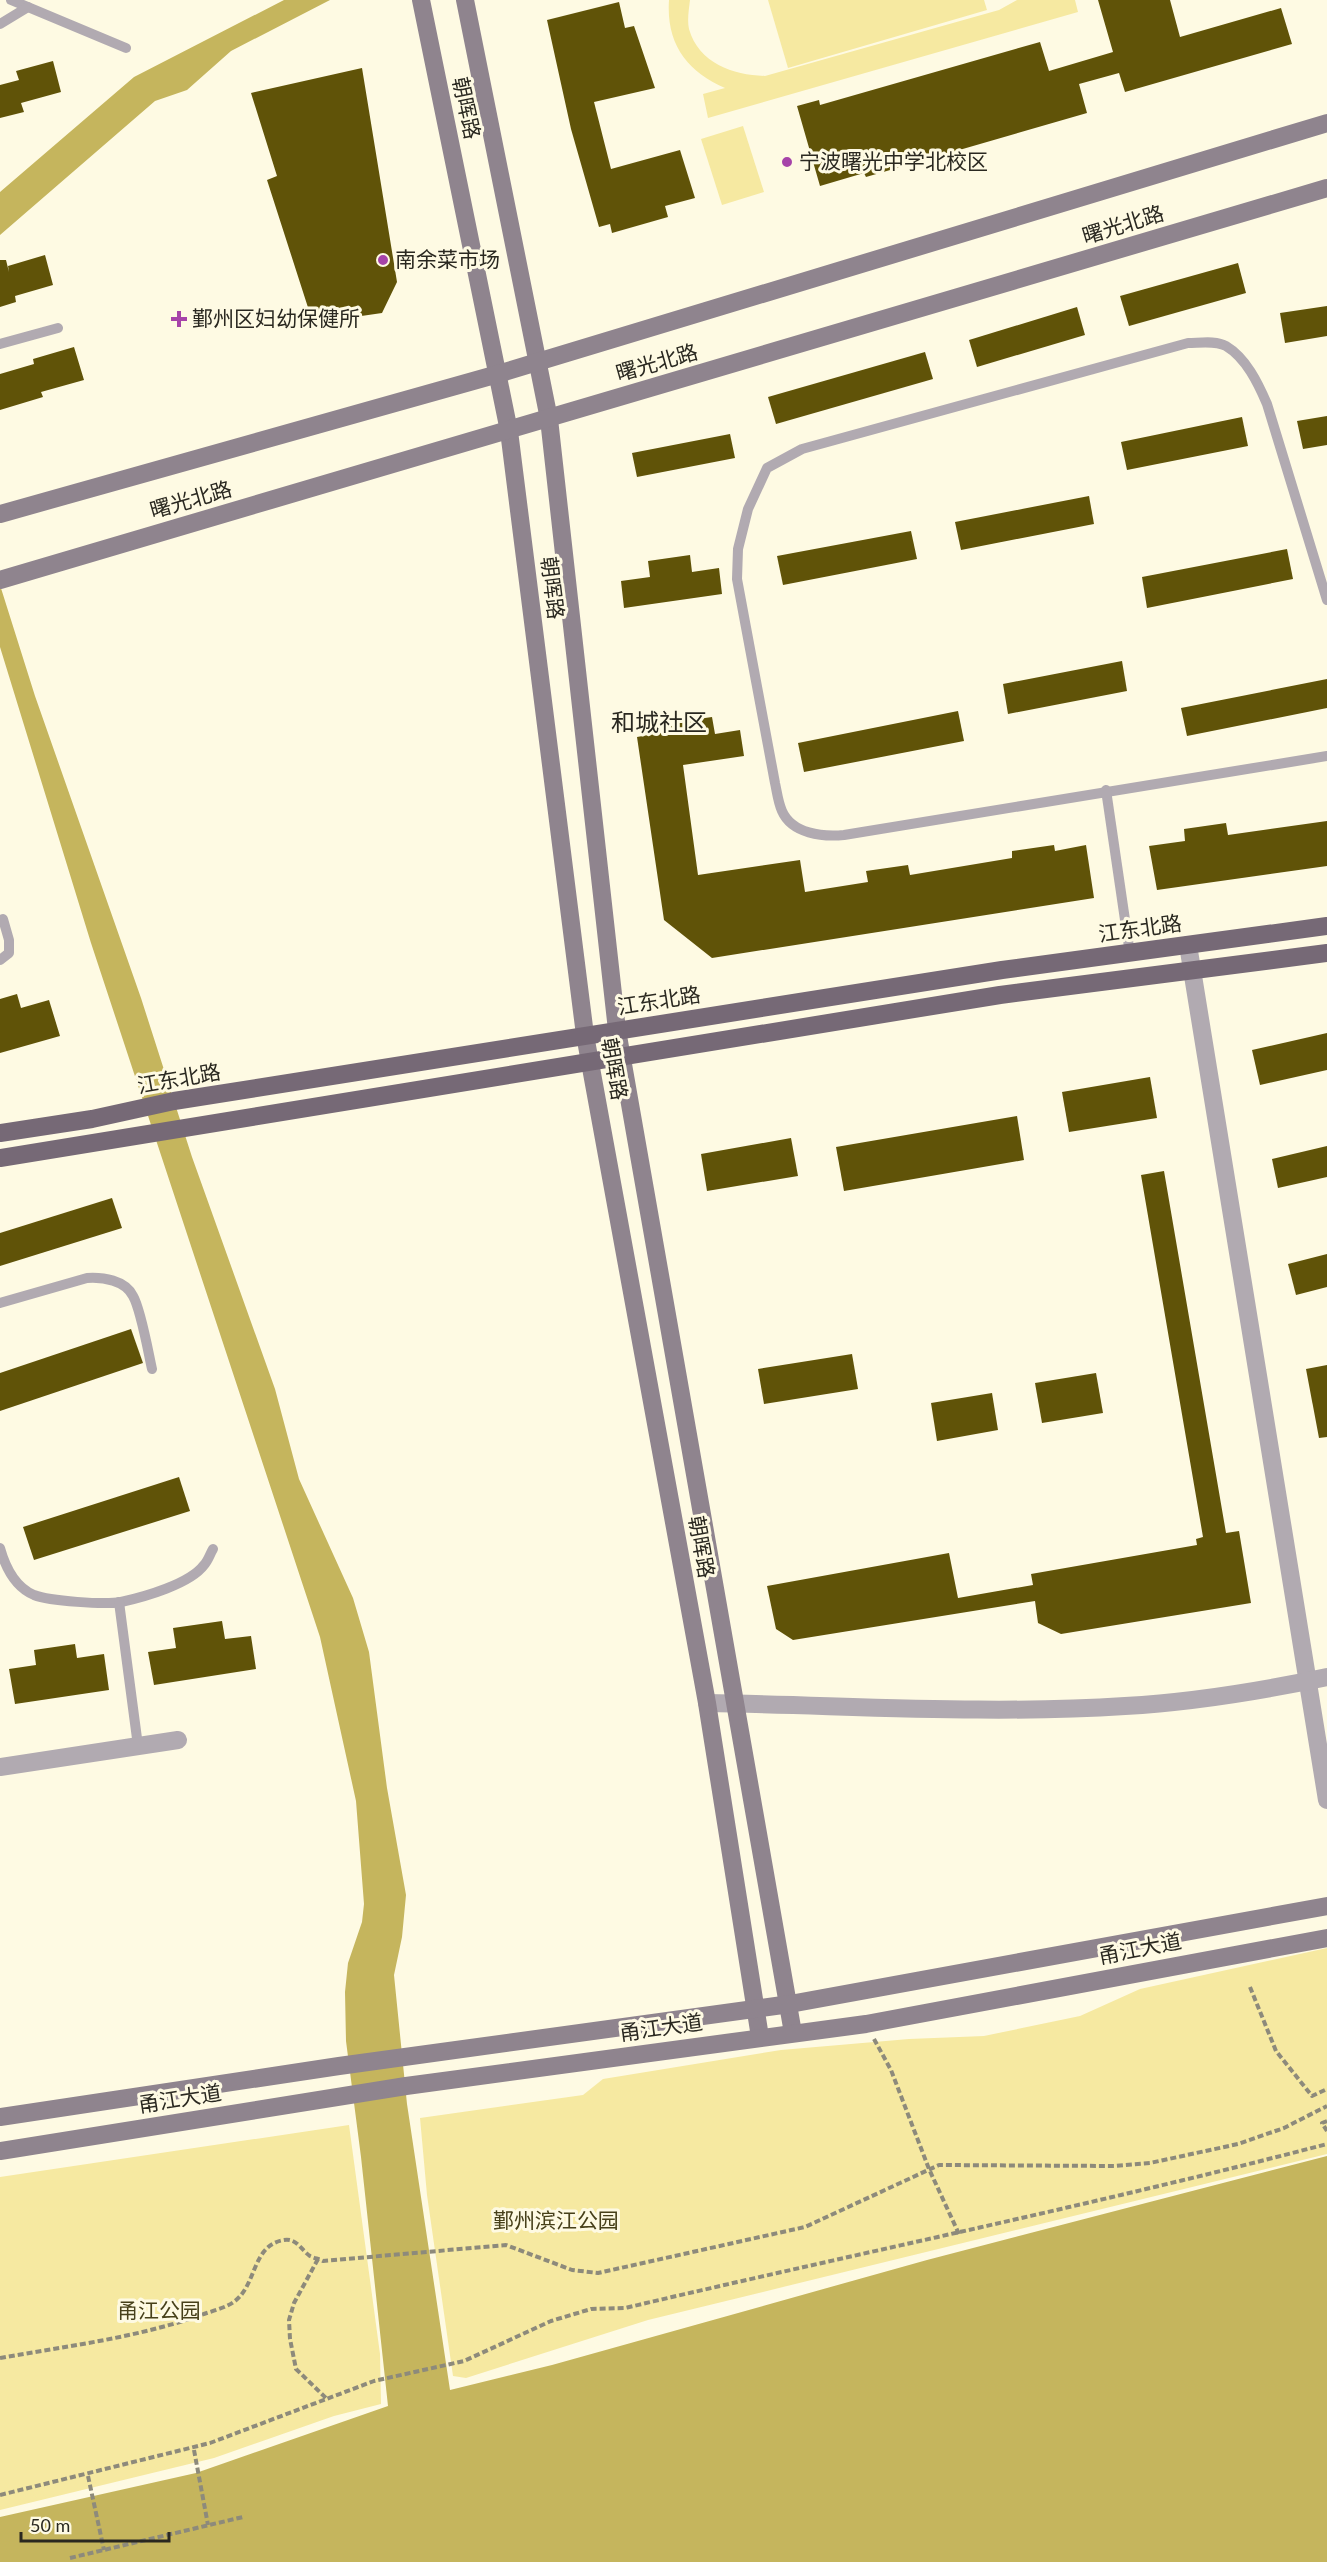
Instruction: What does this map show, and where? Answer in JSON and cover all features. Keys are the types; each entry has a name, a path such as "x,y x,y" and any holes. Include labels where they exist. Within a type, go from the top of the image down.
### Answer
{"main road":[{"name":"朝晖路","path":"421,0 509,431 589,1062 707,1703 760,2037"},
{"name":"朝晖路","path":"465,0 549,419 617,1030 794,2033"},
{"name":"曙光北路","path":"0,514 498,374 1327,123"},
{"name":"曙光北路","path":"4,579 1327,188"},
{"name":"江东北路","path":"0,1133 174,1101 617,1030 1002,970 1327,926"},
{"path":"0,1158 1000,995 1327,953"},
{"name":"甬江大道","path":"0,2117 339,2066 790,2004 1327,1906"},
{"name":"甬江大道","path":"0,2151 406,2086 866,2024 1327,1938"}],"street":[{"path":"1188,945 1327,1800"},
{"path":"707,1703 979,1708 1124,1706 1200,1699 1327,1677"},
{"path":"0,1767 178,1740"}],"lane":[{"path":"11,0 126,48"},
{"path":"0,24 28,8"},
{"path":"0,344 58,328"},
{"path":"1327,600 1267,404 1256,379 1225,345 1211,342 1188,343 802,449 767,468 748,509 738,549 737,579 775,783 783,813 801,830 825,837 1327,756"},
{"path":"1106,790 1130,954"},
{"path":"0,960 9,953 9,940 3,919"},
{"path":"0,1303 87,1278 118,1282 133,1295 153,1369"},
{"path":"0,1548 4,1563 17,1583 34,1595 74,1601 119,1602 185,1581 204,1566 213,1549"},
{"path":"119,1602 138,1746"}],"path":[{"path":"1250,1986 1276,2051 1312,2096 1327,2089"},
{"path":"866,2024 891,2070 929,2169 959,2234"},
{"path":"0,2358 160,2329 220,2308 235,2301 249,2284 256,2264 267,2247 286,2239 297,2242 309,2255 318,2259 339,2261 506,2245 572,2270 598,2273 805,2227 929,2169 951,2164 1115,2166 1150,2163 1238,2144 1284,2127 1327,2106"},
{"path":"1327,2121 1322,2123 1327,2131"},
{"path":"0,2495 210,2443 374,2381 464,2361 537,2325 591,2309 625,2308 959,2234 1122,2197 1327,2144"},
{"path":"318,2259 294,2303 290,2320 290,2339 296,2369 326,2398"},
{"path":"194,2451 208,2525"},
{"path":"88,2476 104,2550"},
{"path":"70,2558 243,2517"}],"green space":[{"path":"669,0 690,0 689,29 694,41 709,59 730,70 765,76 999,10 1017,0 1075,0 1078,12 708,118 703,94 725,88 690,64 675,43 669,16"},
{"path":"768,0 984,0 987,10 788,68"},
{"path":"743,126 764,192 722,205 701,139"},
{"name":"鄞州滨江公园","path":"1327,1948 1327,2154 648,2320 466,2378 453,2376 427,2195 420,2118 583,2095 603,2079 781,2050 909,2039 984,2036 1080,2016 1140,1989"},
{"name":"甬江公园","path":"349,2125 380,2354 381,2404 334,2416 214,2458 0,2510 0,2177"}],"shaded area":[{"path":"284,0 330,0 231,51 187,90 155,101 0,235 0,192 134,77"},
{"path":"0,585 35,696 141,998 192,1157 275,1389 299,1479 353,1598 369,1652 387,1788 406,1895 402,1937 394,1975 407,2104 450,2390 552,2365 927,2260 1327,2156 1327,2562 0,2562 0,2517 196,2473 388,2406 346,2041 345,1992 348,1963 362,1922 364,1904 356,1801 320,1637 91,943 0,647"}],"building":[{"path":"1098,0 1170,0 1180,37 1281,8 1292,44 1125,92 1119,73 1079,84 1087,113 866,177 864,173 820,186 797,106 819,100 820,105 1040,42 1049,71 1113,52"},
{"path":"619,2 625,28 634,26 655,88 594,102 611,169 680,150 695,198 665,206 668,217 612,233 610,224 599,227 571,129 547,20"},
{"path":"53,61 61,92 21,103 24,112 0,118 0,85 19,80 16,71"},
{"path":"362,68 397,282 382,313 313,323 267,180 277,176 251,93"},
{"path":"45,255 53,285 15,296 16,302 0,307 0,260 6,260 9,272 8,266"},
{"path":"1238,263 1246,293 1129,326 1120,296"},
{"path":"1327,306 1327,336 1285,343 1280,313"},
{"path":"1077,307 1085,335 977,367 969,340"},
{"path":"74,347 84,380 41,392 43,397 0,410 0,374 34,364 33,359"},
{"path":"925,352 933,379 776,424 768,397"},
{"path":"1327,416 1327,445 1303,449 1297,421"},
{"path":"1242,417 1248,446 1127,470 1121,442"},
{"path":"730,434 735,458 637,477 632,453"},
{"path":"1089,496 1094,524 961,550 955,522"},
{"path":"911,531 917,559 783,585 777,556"},
{"path":"1287,549 1293,579 1147,608 1142,577"},
{"path":"690,555 692,572 719,568 722,594 624,608 621,581 650,577 648,561"},
{"path":"1122,661 1127,691 1008,714 1003,684"},
{"path":"1327,679 1327,708 1187,736 1181,708"},
{"path":"958,711 964,741 804,772 798,743"},
{"path":"712,717 715,734 740,730 744,756 683,765 698,875 800,860 805,892 868,882 866,871 908,865 910,875 1012,858 1012,851 1054,845 1055,851 1086,845 1094,898 712,958 664,920 637,737 671,731 670,723"},
{"path":"1327,821 1327,866 1157,890 1149,846 1185,841 1184,829 1226,823 1228,835"},
{"path":"17,994 21,1008 49,1000 60,1036 0,1053 0,999"},
{"path":"1327,1033 1327,1070 1260,1085 1252,1050"},
{"path":"1150,1077 1157,1118 1069,1132 1062,1092"},
{"path":"1017,1116 1024,1160 844,1191 836,1147"},
{"path":"791,1138 798,1176 707,1191 701,1154"},
{"path":"1327,1146 1327,1177 1278,1188 1272,1159"},
{"path":"1164,1171 1226,1533 1239,1531 1251,1603 1061,1634 1038,1623 1035,1601 793,1640 776,1629 767,1586 949,1553 958,1598 1033,1585 1031,1574 1197,1545 1196,1539 1203,1537 1141,1175"},
{"path":"112,1198 122,1228 0,1266 0,1233"},
{"path":"1327,1254 1327,1287 1296,1295 1288,1264"},
{"path":"131,1329 143,1363 0,1411 0,1373"},
{"path":"852,1354 858,1389 764,1404 758,1369"},
{"path":"1327,1365 1327,1437 1319,1438 1306,1369"},
{"path":"1096,1373 1103,1413 1042,1423 1035,1383"},
{"path":"992,1393 998,1430 937,1441 931,1403"},
{"path":"179,1477 190,1511 34,1560 23,1527"},
{"path":"222,1621 225,1639 251,1636 256,1669 154,1685 148,1652 176,1648 173,1628"},
{"path":"75,1644 77,1658 104,1654 109,1690 15,1704 9,1669 36,1665 34,1650"}],"place":[{"name":"宁波曙光中学北校区","path":"787,162"},
{"name":"南余菜市场","path":"383,260"},
{"name":"鄞州区妇幼保健所","path":"179,319"}],"district":[{"name":"和城社区","path":"659,723"}]}
